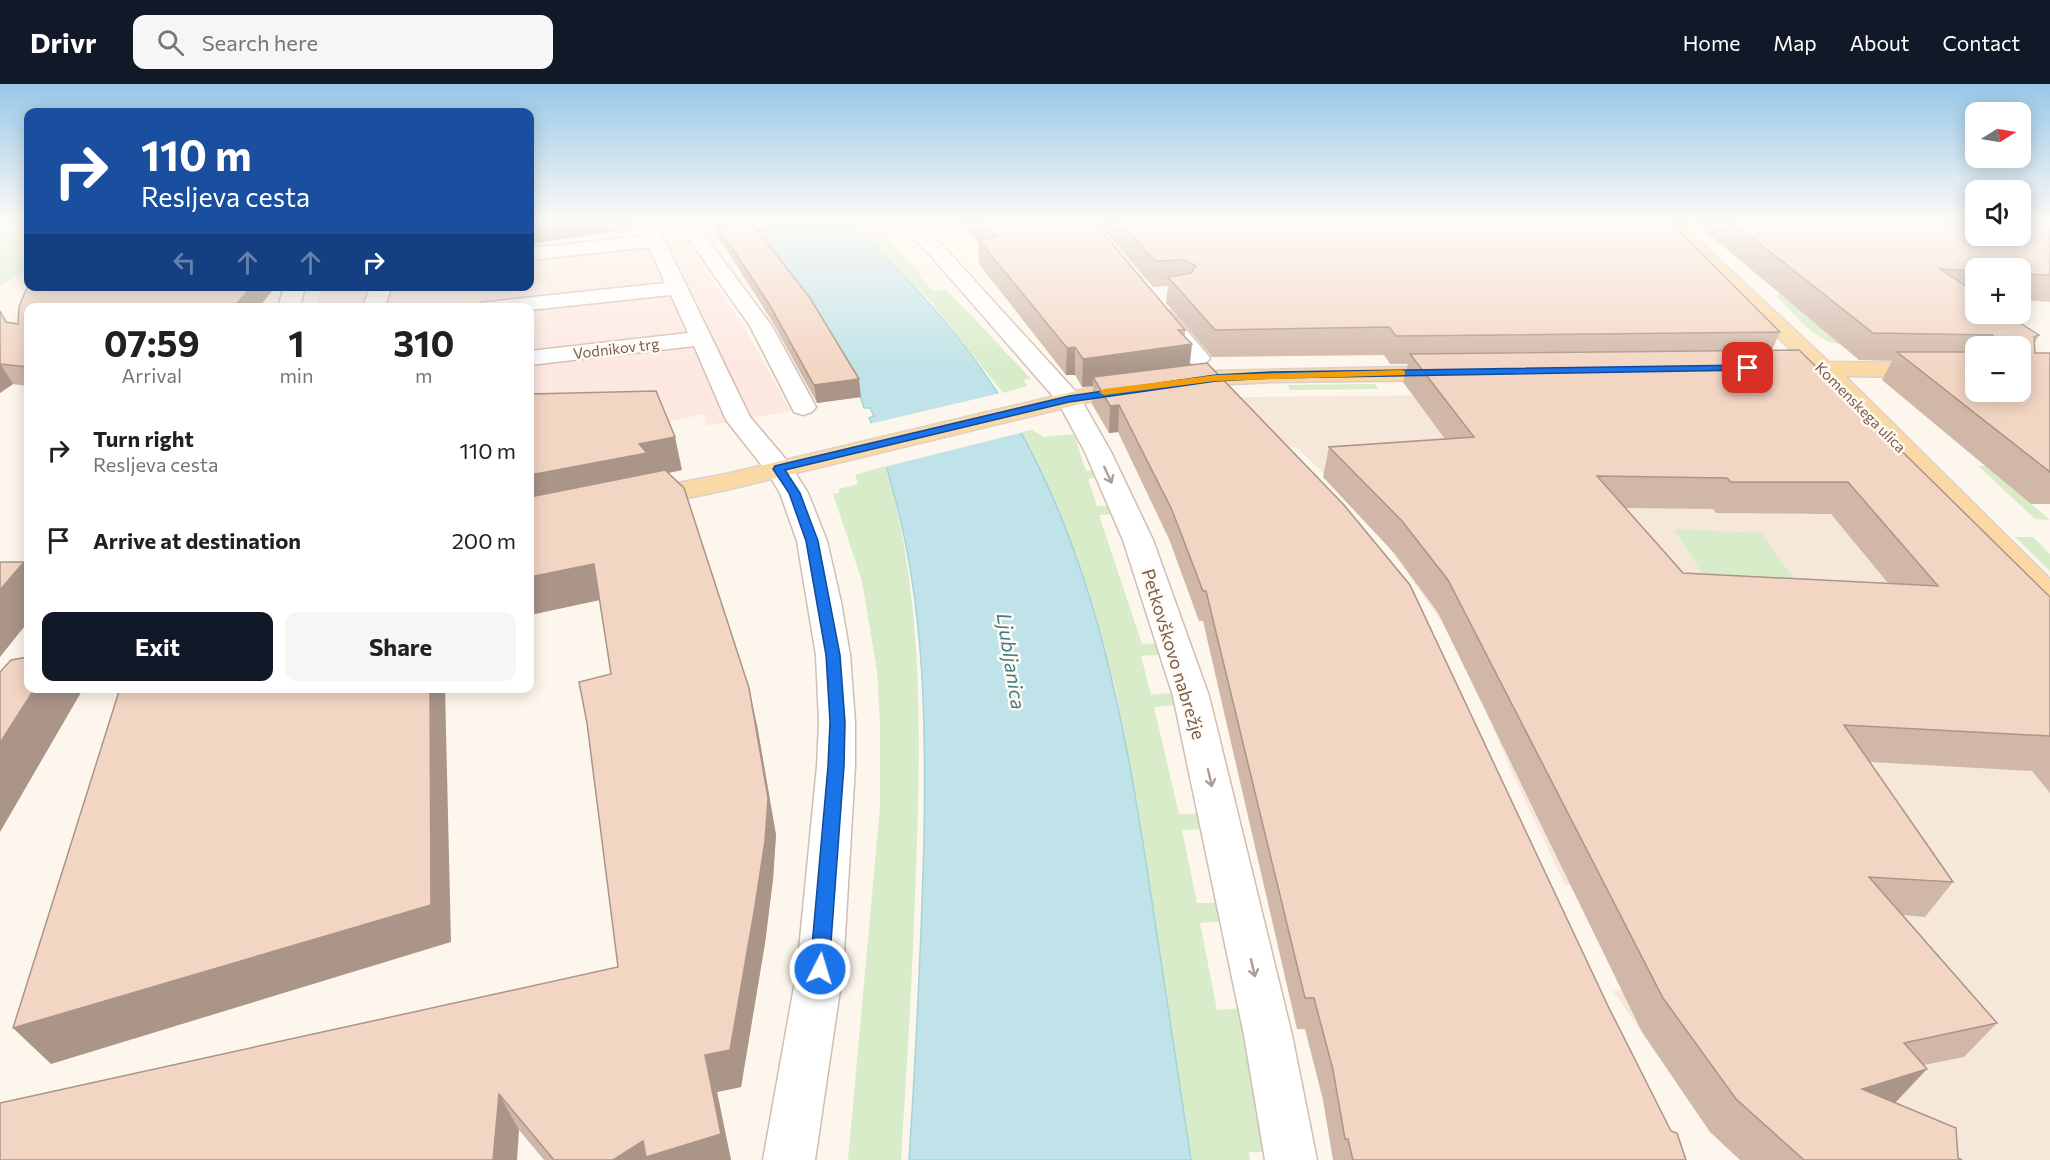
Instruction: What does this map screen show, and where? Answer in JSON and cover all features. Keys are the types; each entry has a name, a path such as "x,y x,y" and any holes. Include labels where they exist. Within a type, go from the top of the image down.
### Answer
{"main road":[{"name":"Komenskega ulica","path":"1721,271 1822,368 2050,597"},
{"path":"1748,368 1965,371"},
{"path":"610,506 779,469 1069,399 1216,378 1469,372"}],"street":[{"path":"671,271 729,401 740,420 779,469 794,493 812,541 833,655 837,722 820,969 789,1160"},
{"path":"725,271 761,326 803,407"},
{"name":"Petkovškovo nabrežje","path":"955,271 1069,399 1098,452 1138,540 1191,696 1268,1035 1291,1160"},
{"path":"534,303 679,288"},
{"path":"1146,296 1198,358"},
{"name":"Vodnikov trg","path":"534,358 702,338"}],"shaded area":[{"path":"534,271 706,271 745,329 791,411 706,426 704,414 663,423 534,426 534,303 318,303 320,291 534,291"},
{"path":"1798,391 2050,656 2050,1160 1741,1160 1710,1132 1613,991 1637,987 1589,886 1565,885 1514,777 1446,617 1439,618 1364,512 1296,447 1290,448 1241,397"}],"green space":[{"path":"0,271 24,271 24,272 0,286"},
{"path":"902,271 918,271 933,291 946,289 1031,379 1024,380 1027,386 1003,393 932,303"},
{"path":"1775,295 1805,296 1841,344 1831,342 1813,332"},
{"path":"1375,384 1378,389 1290,390 1288,385"},
{"path":"1032,430 1044,437 1074,434 1086,471 1098,470 1101,477 1088,479 1097,506 1114,506 1118,514 1099,515 1142,644 1164,643 1167,654 1141,656 1151,695 1178,692 1181,705 1154,707 1179,814 1205,813 1208,829 1182,830 1197,903 1223,903 1226,921 1200,923 1217,1010 1243,1008 1272,1152 1249,1152 1250,1160 1191,1160 1136,797 1115,686 1086,587 1021,432"},
{"path":"885,466 898,514 907,564 917,666 918,819 910,1014 901,1160 848,1160 880,807 880,724 877,671 862,581 833,494 839,493 839,489 858,484 855,475"},
{"path":"1978,466 1986,466 2050,520 2035,519"},
{"path":"1674,529 1761,533 1798,584 1705,578"},
{"path":"2015,537 2033,537 2050,554 2050,571"}],"water":[{"name":"Ljubljanica","path":"774,271 899,271 965,346 997,392 1030,450 1058,510 1081,572 1101,635 1116,700 1141,830 1191,1160 909,1160 924,842 924,709 912,577 904,534 880,445 869,418 874,416 870,408 864,408 860,396"}],"pier":[{"path":"1001,393 1024,432 884,467 869,424"}],"building":[{"path":"747,271 789,271 810,298 859,379 814,385 769,304"},
{"path":"1004,271 1135,271 1185,330 1178,330 1192,344 1083,359 1075,347 1067,348"},
{"path":"1719,271 1780,332 1396,336 1389,327 1215,330 1168,277 1191,273"},
{"path":"1795,271 1943,271 1965,286 1965,324 2022,324 2039,335 2034,337 2035,353 2050,353 2050,472 1897,352 1965,352 1965,402 2031,402 2031,336 1873,333"},
{"path":"2031,271 2050,271 2050,275 2031,274"},
{"path":"26,291 248,291 237,303 24,303 24,367 0,364 0,311 6,322 18,324 19,307"},
{"path":"1799,350 2050,597 2050,736 1844,725 1953,882 1869,877 1997,1023 1904,1043 1927,1069 1862,1089 1956,1128 1958,1158 1962,1160 1804,1160 1736,1099 1663,998 1448,580 1402,521 1329,447 1474,437 1410,354","holes":["1597,476 1727,478 1731,482 1848,482 1938,586 1683,573"]},
{"path":"1207,363 1344,505 1410,585 1608,1006 1671,1131 1677,1133 1686,1160 1353,1160 1348,1139 1345,1139 1333,1070 1314,998 1305,998 1206,591 1203,591 1172,510 1119,405 1110,406 1093,377"},
{"path":"656,391 675,437 639,444 647,453 534,474 534,394"},
{"path":"665,470 684,488 749,688 768,798 765,841 730,1050 705,1055 721,1134 646,1157 643,1141 613,1160 554,1160 499,1094 493,1160 0,1160 0,1103 618,967 587,723 579,682 611,674 594,564 534,576 534,496"},
{"path":"0,562 24,562 0,590"},
{"path":"24,658 24,693 32,693 0,743 0,672 11,660"},
{"path":"118,693 430,693 431,905 13,1028"}],"slow traffic":[{"path":"1104,392 1216,378 1401,373"}],"route":[{"path":"820,969 836,766 837,722 833,655 812,541 794,493 779,469 1097,393 1216,378 1272,375 1748,368"}]}
